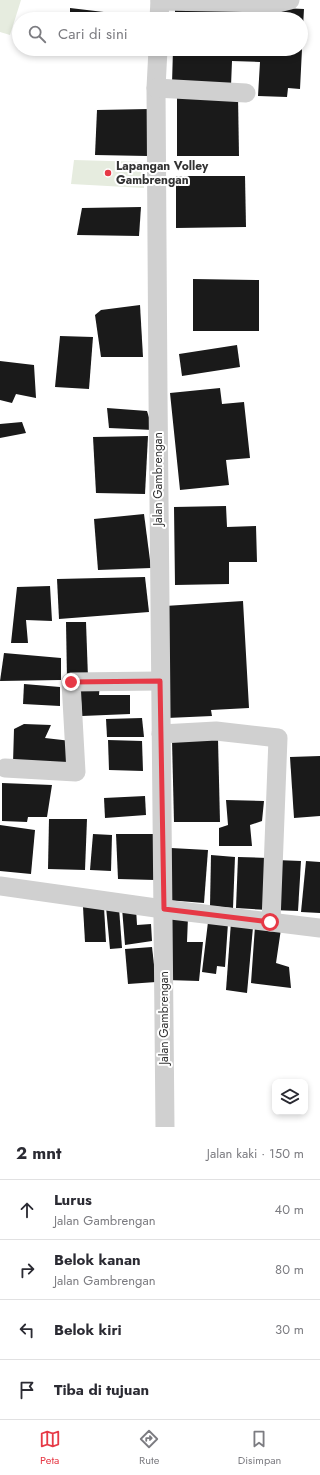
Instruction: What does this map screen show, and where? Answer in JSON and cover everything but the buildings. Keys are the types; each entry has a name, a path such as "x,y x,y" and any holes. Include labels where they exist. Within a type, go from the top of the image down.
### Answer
{"street":[{"path":"160,7 278,3 290,0"},
{"name":"Jalan Gambrengan","path":"158,56 156,88 160,681 164,909 165,1127"},
{"path":"156,88 246,93"},
{"path":"5,768 76,772 71,682 160,681"},
{"path":"161,734 216,732 278,738 270,922"},
{"path":"0,886 164,909 320,928"}],"shaded area":[{"path":"0,0 21,0 17,12 12,12 12,29 10,35 0,32"},
{"name":"Lapangan Volley Gambrengan","path":"74,160 145,162 144,188 71,184"}],"place":[{"name":"Lapangan Volley Gambrengan","path":"108,173"}],"route":[{"path":"71,682 160,681 164,909 270,922"}]}
